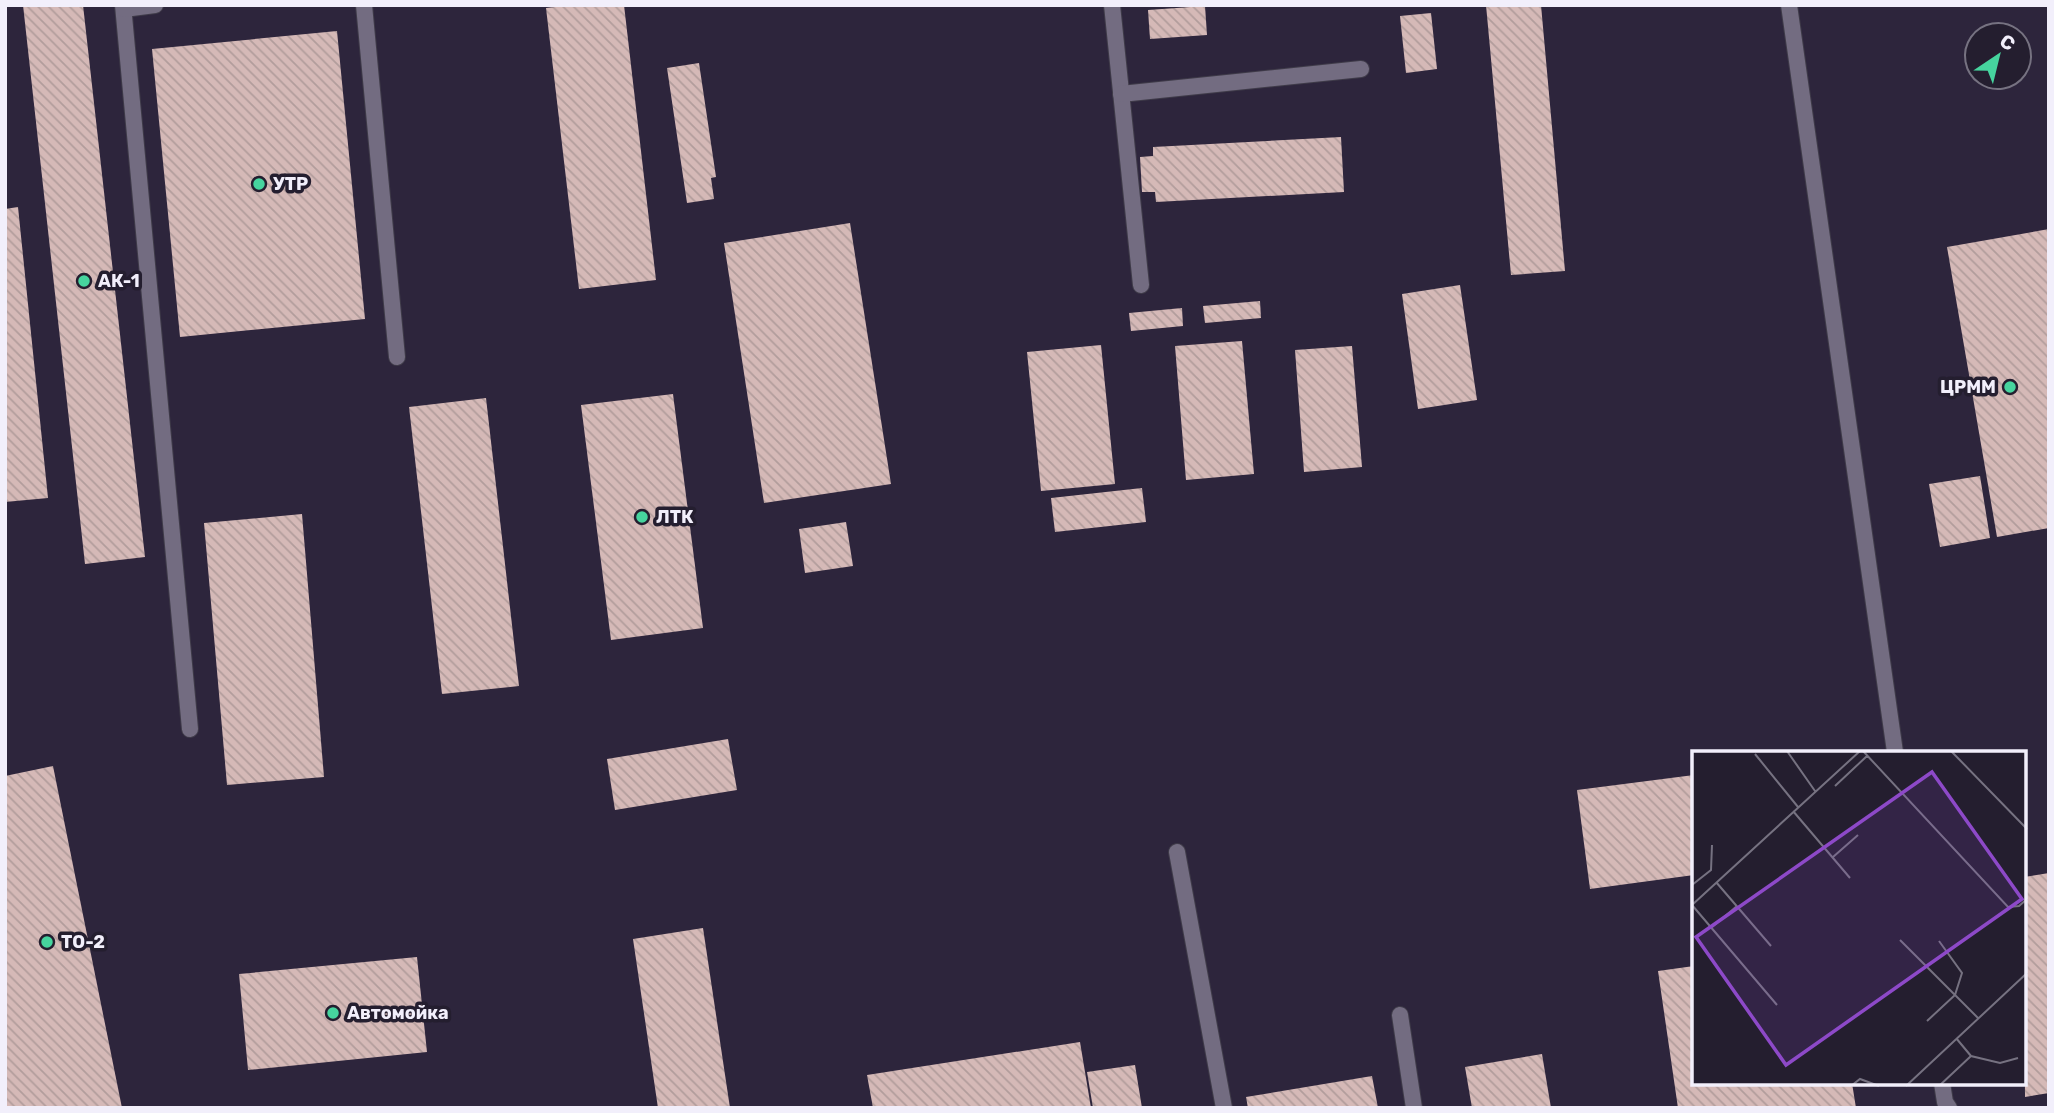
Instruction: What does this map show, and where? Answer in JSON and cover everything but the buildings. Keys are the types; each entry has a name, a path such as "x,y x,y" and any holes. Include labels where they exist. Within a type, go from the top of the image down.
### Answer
{"lane":[{"path":"155,5 124,7 190,729"},
{"path":"364,5 397,357"},
{"path":"1112,5 1141,285"},
{"path":"1789,5 1895,751"},
{"path":"1121,94 1361,69"},
{"path":"1177,852 1224,1108"},
{"path":"1400,1015 1414,1108"},
{"path":"1942,1085 1945,1102 1949,1108"}],"shaded area":[{"path":"5,5 2049,5 2049,1108 5,1108"}],"place":[{"name":"УТР","path":"259,184"},
{"name":"АК-1","path":"84,281"},
{"name":"ЦРММ","path":"2010,387"},
{"name":"ЛТК","path":"642,517"},
{"name":"ТО-2","path":"47,942"},
{"name":"Автомойка","path":"333,1013"}]}
